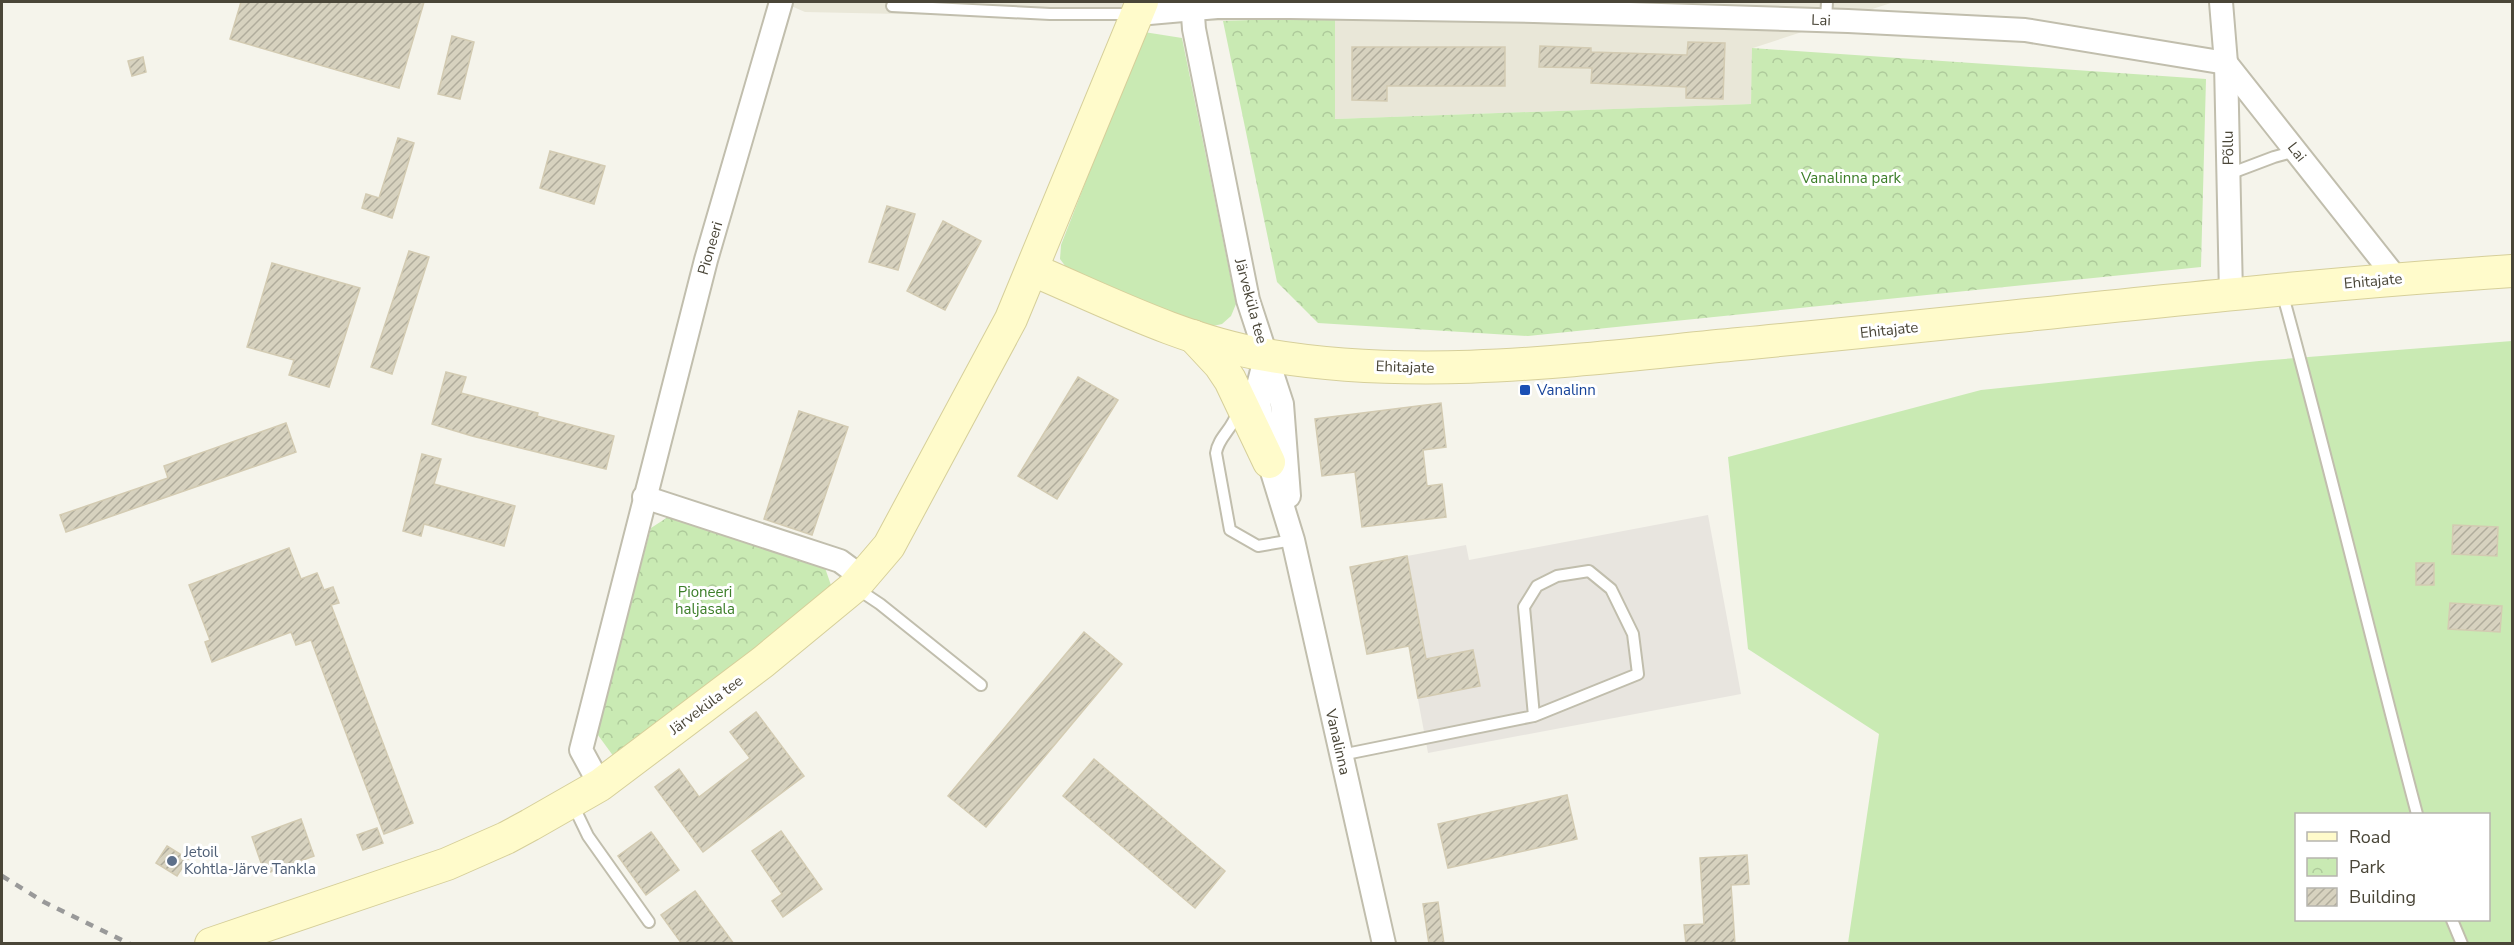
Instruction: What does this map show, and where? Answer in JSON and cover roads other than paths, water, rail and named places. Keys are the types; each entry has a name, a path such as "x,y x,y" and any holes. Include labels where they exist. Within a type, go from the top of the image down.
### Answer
{"street":[{"name":"Pioneeri","path":"600,785 581,750 706,260 782,2"},
{"name":"Põllu","path":"2220,2 2226,63 2231,295"},
{"name":"Järveküla tee","path":"1192,6 1248,300 1266,355"},
{"name":"Lai","path":"1140,8 1435,6 1827,11 2025,30 2226,63 2396,278"},
{"name":"Järveküla tee","path":"211,944 447,864 506,838 571,802 600,785 763,662 858,582 889,546 1011,319 1140,8"},
{"name":"Järveküla tee","path":"1033,270 1155,322 1220,345 1266,355"},
{"name":"Ehitajate","path":"1266,355 1389,368 1426,369 1522,365 2396,278 2512,271"},
{"path":"1192,335 1220,365 1269,462"},
{"name":"Vanalinna","path":"1266,355 1257,390 1269,462 1293,540 1384,944"},
{"name":"Vanalinna","path":"1266,355 1282,404 1293,540"},
{"path":"644,497 840,561 858,582"}],"lane":[{"path":"892,6 1050,14 1140,8"},
{"path":"2229,174 2296,151"},
{"path":"2281,290 2320,430 2376,662 2417,813"},
{"path":"1239,400 1234,423 1216,448 1230,530 1258,546 1293,540"},
{"path":"1341,755 1534,716 1638,674 1633,634 1611,589 1589,571 1557,576 1537,586 1524,607 1534,716"},
{"path":"858,582 880,604 981,685"},
{"path":"571,802 588,836 649,922"},
{"path":"2452,921 2462,944"}],"railway":[{"path":"2,876 44,902 130,944"}],"place":[{"name":"Vanalinn","path":"1525,390"},
{"name":"Jetoil Kohtla-Järve Tankla","path":"172,861"}],"park label":[{"name":"Vanalinna park","path":"1851,178"},
{"name":"Pioneeri haljasala","path":"705,600"}]}
